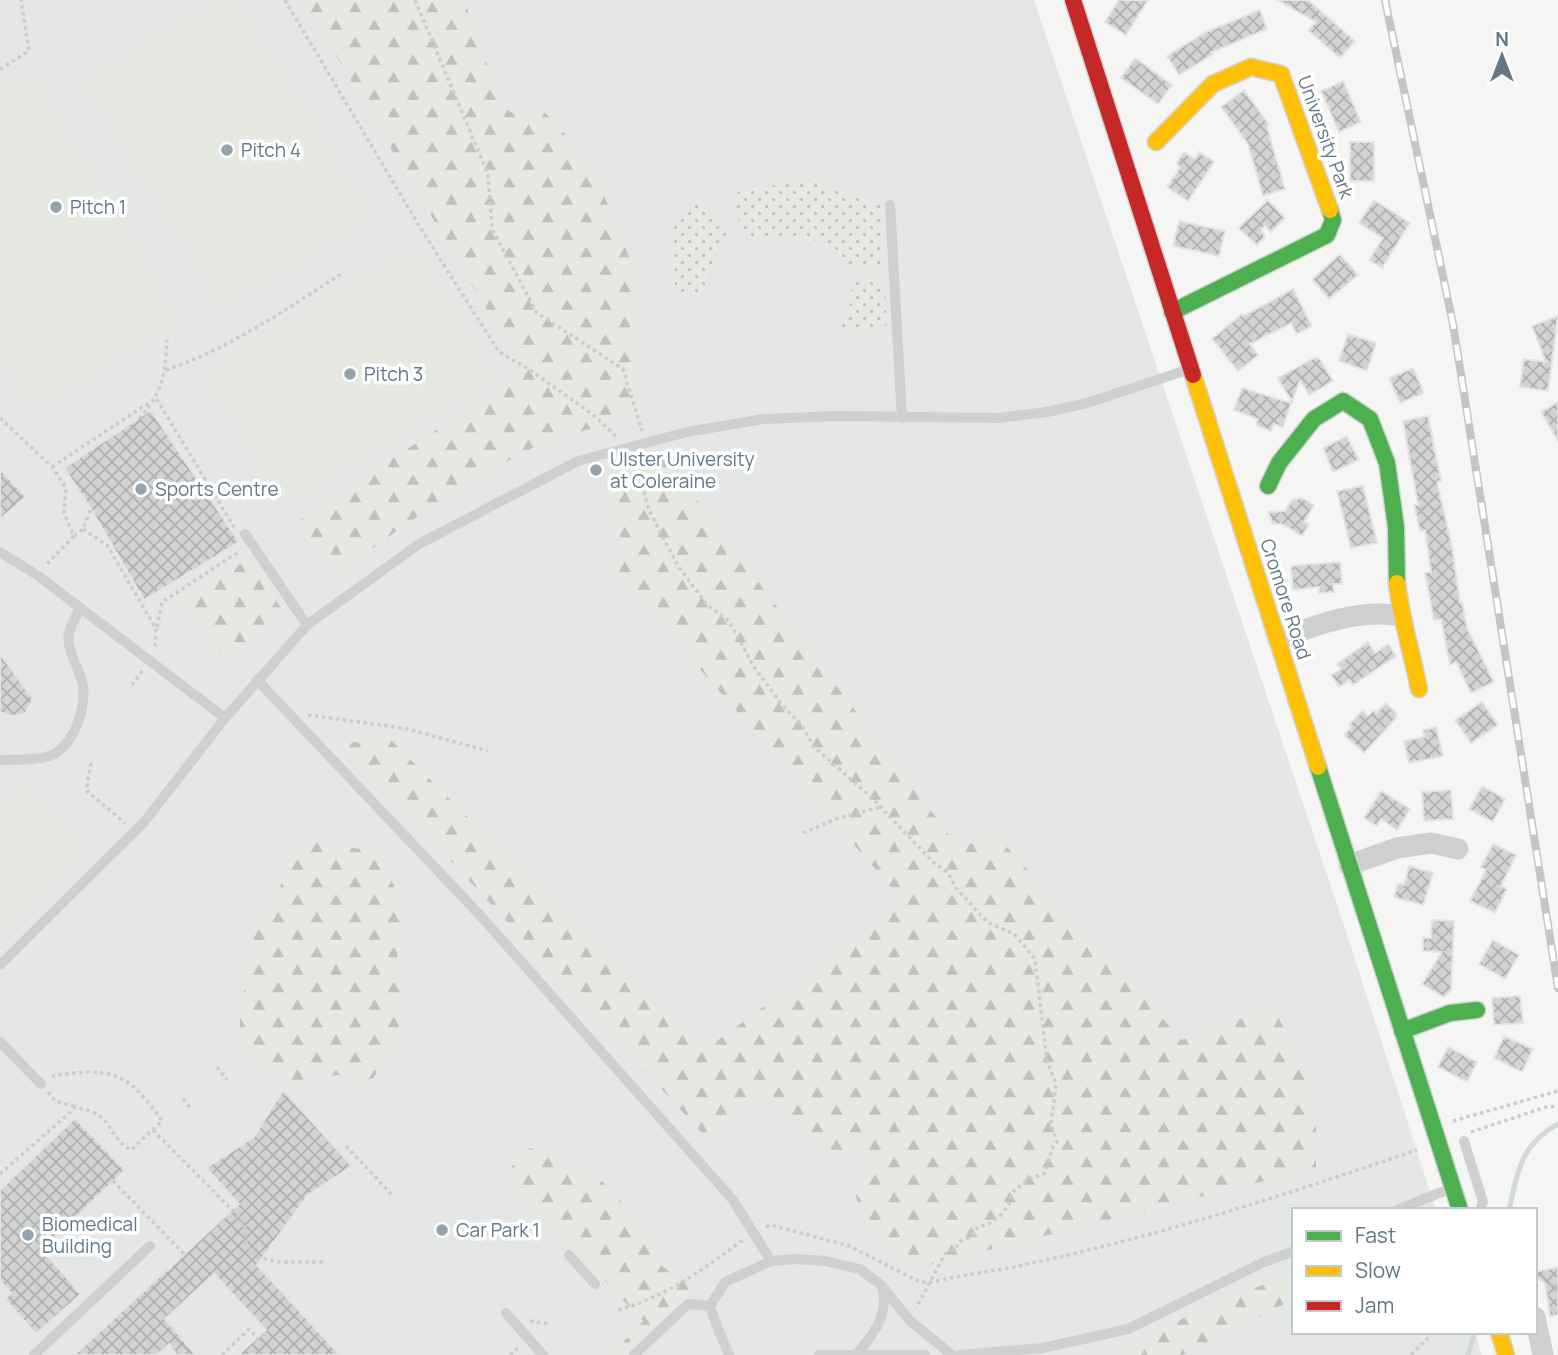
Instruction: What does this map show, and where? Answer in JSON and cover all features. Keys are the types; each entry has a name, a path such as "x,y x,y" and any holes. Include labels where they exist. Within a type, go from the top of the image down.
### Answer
{"main road":[{"name":"Cromore Road","path":"1073,0 1459,1208"},
{"name":"University Park","path":"1156,142 1213,84 1251,67 1281,74 1333,220 1327,235 1172,312"},
{"path":"1268,486 1279,463 1314,419 1343,401 1370,419 1387,463 1396,527 1396,570 1401,616 1409,638 1419,689"},
{"path":"1402,1031 1450,1013 1477,1010"},
{"path":"1500,1334 1506,1355"}],"street":[{"path":"1278,640 1310,627 1381,612 1401,616"},
{"path":"1349,865 1397,848 1432,843 1458,849"},
{"path":"1537,1326 1543,1355"}],"lane":[{"path":"890,205 902,418"},
{"path":"0,965 135,832 225,718 307,625 419,544 578,461 687,432 764,419 835,416 999,418 1047,412 1190,369"},
{"path":"241,532 307,625"},
{"path":"0,552 37,575 225,718"},
{"path":"0,760 49,757 69,740 80,716 84,692 69,634 80,608"},
{"path":"257,680 486,922 733,1200 771,1261"},
{"path":"0,1042 41,1084"},
{"path":"1464,1141 1483,1202 1481,1208"},
{"path":"1402,1208 1452,1188"},
{"path":"34,1355 150,1246"},
{"path":"960,1355 1043,1348 1128,1329 1264,1262 1292,1252"},
{"path":"569,1255 595,1284"},
{"path":"710,1306 725,1282 771,1261 795,1259 846,1266 860,1269 881,1285 908,1318 952,1355"},
{"path":"857,1354 883,1315 884,1290 881,1285"},
{"path":"634,1355 688,1304 710,1306"},
{"path":"710,1306 729,1355"},
{"path":"506,1313 540,1351 526,1355"},
{"path":"819,1355 925,1355"}],"path":[{"path":"0,69 29,51 21,0"},
{"path":"285,0 421,229 499,352 530,370 592,414 638,458"},
{"path":"415,0 488,174 492,229 537,313 623,369 645,443 638,458 642,485 649,510 678,566 707,605 729,621 754,667 783,706 801,724 814,747 880,807 933,862 948,873 956,888 987,922 1014,934 1034,959 1047,1061 1056,1084 1051,1124 1057,1142 1045,1173 1027,1180 1012,1193 1002,1214 990,1223 978,1227 971,1237 960,1241 956,1248 945,1254 932,1282 908,1318"},
{"path":"166,370 186,364 268,320 344,272"},
{"path":"139,419 156,398 166,370 167,340"},
{"path":"52,467 156,398"},
{"path":"149,660 155,646 162,602 246,547 241,532 156,398"},
{"path":"0,418 52,467 66,488 64,513 74,536"},
{"path":"37,575 83,529 92,509"},
{"path":"83,529 107,545 156,629"},
{"path":"292,716 318,715 404,728 488,751"},
{"path":"91,763 86,790 135,832"},
{"path":"803,833 836,819 880,807"},
{"path":"217,1067 227,1080"},
{"path":"41,1084 55,1101 96,1114 111,1128 120,1145 131,1150 162,1121 156,1110 122,1078 89,1070 50,1077 46,1072"},
{"path":"618,1310 644,1303 698,1274 753,1232 772,1225 849,1246 920,1282 1031,1264 1270,1200 1558,1091"},
{"path":"183,1099 192,1110"},
{"path":"1437,1135 1549,1106 1558,1107"},
{"path":"0,1174 76,1107"},
{"path":"153,1130 244,1222 247,1246 258,1257 277,1262 324,1262"},
{"path":"346,1146 393,1196"},
{"path":"113,1181 184,1254"},
{"path":"222,1355 249,1329 257,1338"},
{"path":"1411,1355 1432,1334"}],"shaded area":[{"name":"Ulster University at Coleraine","path":"0,0 1034,0 1349,941 1435,1208 1292,1208 1292,1334 1476,1334 1482,1355 0,1355"}],"green space":[{"name":"Pitch 4","path":"215,0 237,0 372,218 223,309 82,82"},
{"path":"303,0 464,0 502,107 513,113 536,103 590,161 632,264 637,416 546,441 467,482 337,573 297,523 319,505 525,374"},
{"name":"Pitch 1","path":"32,72 180,323 31,411 0,358 0,91"},
{"path":"808,179 880,205 883,264 852,267 826,241 750,239 735,214 733,193"},
{"path":"699,202 727,234 713,263 705,295 675,294 674,227"},
{"name":"Pitch 3","path":"417,244 497,378 283,505 203,370"},
{"path":"884,279 887,325 847,331 838,322 850,304 850,282"},
{"path":"664,457 959,848 996,835 1182,1040 1274,1007 1307,1081 1316,1129 1316,1168 916,1268 888,1250 865,1226 856,1197 866,1152 838,1155 800,1126 768,1091 703,1134 342,743 391,740 702,1052 905,903 613,570 625,555 608,488 613,470 628,462"},
{"path":"250,559 283,611 237,658 212,647 180,596"},
{"path":"23,782 88,845 0,930 0,803"},
{"path":"311,842 374,851 383,861 404,909 402,938 397,955 404,1000 393,1052 373,1078 362,1082 338,1075 292,1081 269,1072 250,1058 240,1045 240,1021 250,947 257,926 274,907 287,865 298,847"},
{"path":"530,1148 593,1172 620,1200 648,1241 658,1263 688,1285 688,1295 624,1355 611,1355 643,1321 503,1176"},
{"path":"1292,1273 1292,1300 1182,1355 1118,1355 1191,1314"}],"building":[{"path":"1119,0 1148,0 1126,35 1105,22"},
{"path":"1277,0 1308,0 1355,41 1340,58 1308,30 1316,22"},
{"path":"1260,10 1267,29 1212,52 1213,54 1179,75 1167,56 1206,32"},
{"path":"1135,58 1172,85 1158,104 1121,78"},
{"path":"1343,81 1361,122 1339,132 1321,91"},
{"path":"1244,90 1269,125 1267,127 1285,189 1263,196 1248,144 1221,107"},
{"path":"1350,142 1374,142 1374,181 1350,181"},
{"path":"1184,152 1195,159 1199,152 1214,162 1188,201 1167,187 1180,167 1176,164"},
{"path":"1268,200 1285,218 1271,232 1265,226 1261,229 1265,237 1257,245 1238,228"},
{"path":"1374,200 1410,223 1382,268 1369,260 1383,238 1359,223"},
{"path":"1179,221 1225,231 1219,256 1173,246"},
{"path":"1340,254 1358,275 1329,299 1312,279"},
{"path":"1293,289 1312,326 1297,334 1291,323 1250,344 1258,355 1238,371 1212,339 1242,314 1244,316"},
{"path":"1558,316 1548,391 1520,387 1524,359 1546,362 1532,326"},
{"path":"1348,334 1376,343 1367,371 1339,361"},
{"path":"1314,358 1319,358 1333,381 1309,395 1300,380 1292,402 1278,378"},
{"path":"1413,368 1424,393 1400,403 1389,378"},
{"path":"1242,388 1291,403 1283,427 1274,424 1271,431 1256,425 1258,419 1234,410"},
{"path":"1558,402 1558,441 1541,412"},
{"name":"Sports Centre","path":"151,410 239,542 144,600 64,468"},
{"path":"1428,416 1441,481 1437,482 1452,547 1460,603 1462,602 1467,628 1494,682 1471,693 1456,662 1450,665 1441,619 1434,620 1425,573 1431,572 1425,530 1420,531 1414,505 1418,505 1403,421"},
{"path":"1347,436 1359,460 1333,472 1323,448"},
{"path":"0,469 26,497 0,519"},
{"path":"1363,486 1377,543 1351,548 1337,491"},
{"path":"1302,498 1314,505 1304,522 1309,524 1302,536 1282,524 1273,524 1268,512 1285,511 1292,500"},
{"path":"1340,562 1342,584 1333,584 1334,592 1319,593 1319,587 1293,590 1291,566"},
{"path":"1368,642 1375,653 1388,644 1396,656 1353,685 1350,680 1339,687 1331,675 1341,669 1337,664"},
{"path":"0,654 33,699 25,714 10,716 0,712"},
{"path":"1482,702 1498,725 1471,743 1455,720"},
{"path":"1386,703 1396,713 1396,718 1364,753 1344,735 1363,710 1368,716 1374,710 1376,713"},
{"path":"1436,727 1443,756 1409,763 1404,741 1425,737 1423,730"},
{"path":"1482,786 1505,799 1493,822 1469,809"},
{"path":"1451,790 1453,819 1424,821 1422,792"},
{"path":"1381,791 1410,809 1397,830 1381,819 1377,826 1364,818"},
{"path":"1493,844 1516,855 1501,886 1507,889 1495,913 1470,901 1486,870 1481,867"},
{"path":"1409,866 1433,873 1423,905 1394,897 1398,883 1404,885"},
{"path":"1432,920 1454,921 1451,990 1444,997 1422,984 1442,952 1423,951 1423,938 1431,938"},
{"path":"1493,940 1519,955 1505,979 1479,964"},
{"path":"1520,996 1523,1023 1494,1025 1492,998"},
{"path":"1504,1036 1533,1049 1522,1072 1494,1058"},
{"path":"1448,1047 1477,1062 1467,1082 1438,1067"},
{"path":"283,1090 352,1166 308,1195 257,1265 340,1355 238,1355 266,1330 214,1274 165,1319 196,1355 177,1355 169,1344 157,1355 74,1355 239,1204 206,1168 254,1137"},
{"name":"Biomedical Building","path":"75,1118 125,1170 42,1250 81,1294 36,1334 5,1299 11,1293 0,1281 0,1190"},
{"path":"1558,1267 1558,1315 1550,1316 1545,1283 1537,1278 1537,1272"}],"waterway":[{"path":"1509,1208 1518,1171 1528,1150 1545,1132 1558,1124"},
{"path":"1468,1355 1474,1334"}],"railway":[{"path":"1385,0 1453,324 1558,988"}],"traffic: fast":[{"path":"1172,312 1327,235 1333,220 1330,210"},
{"path":"1268,486 1279,463 1314,419 1343,401 1370,419 1387,463 1396,527 1397,583"},
{"path":"1318,767 1459,1208"},
{"path":"1402,1031 1450,1013 1477,1010"}],"traffic: slow":[{"path":"1156,142 1213,84 1251,67 1281,74 1330,210"},
{"path":"1193,375 1318,767"},
{"path":"1397,583 1419,689"},
{"path":"1500,1334 1506,1355"}],"traffic: jam":[{"path":"1073,0 1193,375"}],"place":[{"name":"Pitch 4","path":"227,150"},
{"name":"Pitch 1","path":"56,207"},
{"name":"Pitch 3","path":"350,374"},
{"name":"Ulster University at Coleraine","path":"596,470"},
{"name":"Sports Centre","path":"141,489"},
{"name":"Car Park 1","path":"442,1230"},
{"name":"Biomedical Building","path":"28,1235"}]}
